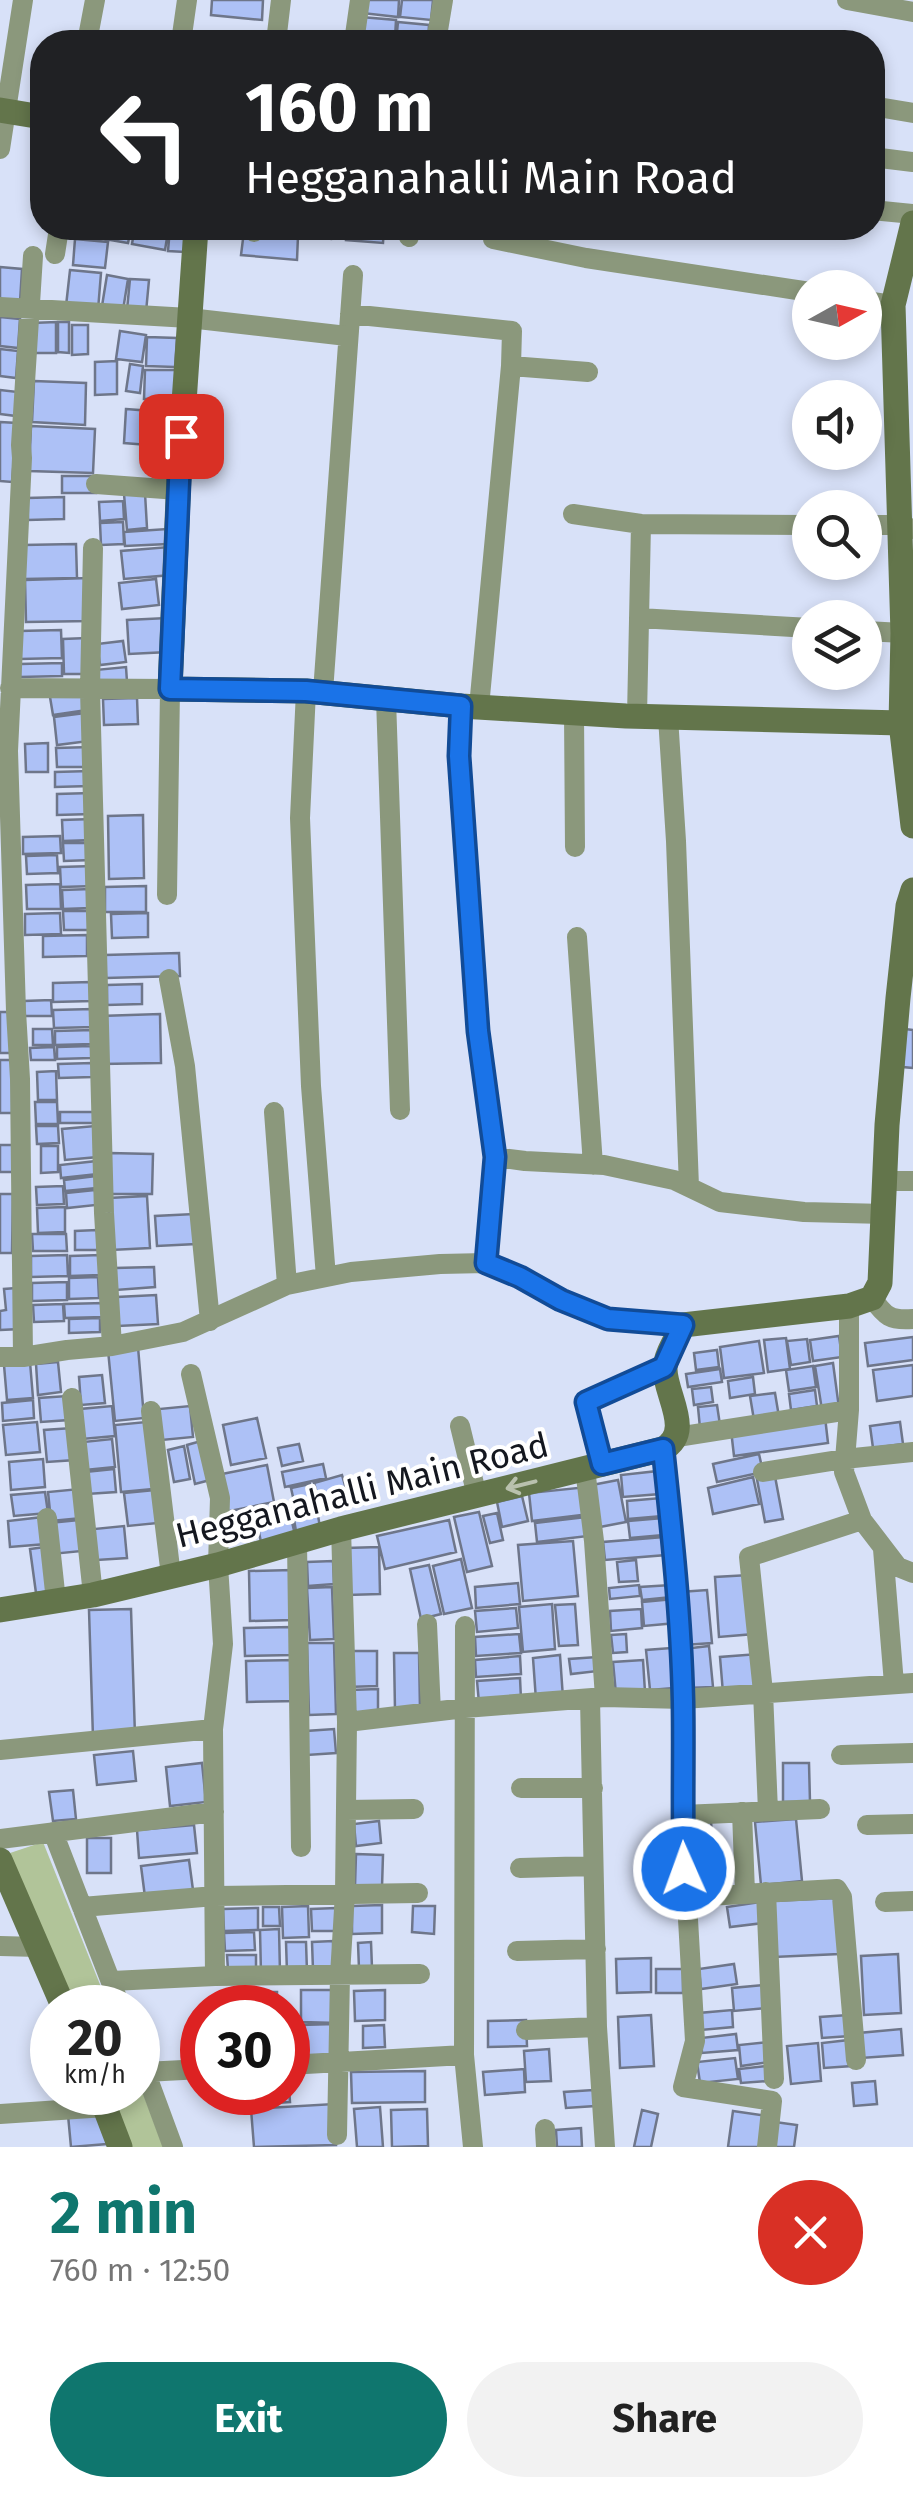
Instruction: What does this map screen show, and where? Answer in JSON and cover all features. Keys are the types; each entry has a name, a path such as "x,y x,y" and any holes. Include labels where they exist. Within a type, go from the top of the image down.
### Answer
{"street":[{"path":"0,149 2,110 22,0"},
{"path":"90,30 95,0"},
{"path":"183,30 186,0"},
{"path":"277,30 280,0"},
{"path":"356,30 360,0"},
{"path":"438,30 442,0"},
{"path":"847,0 913,12"},
{"path":"885,108 913,113"},
{"path":"2,110 30,115"},
{"path":"885,158 913,162"},
{"path":"885,211 913,214"},
{"path":"913,223 907,277 893,305 905,422 903,633 913,826"},
{"path":"56,254 58,240"},
{"path":"167,895 178,490 195,240"},
{"path":"503,240 586,258 792,289"},
{"path":"23,1357 20,1079 4,752 33,256"},
{"path":"326,1277 311,1086 300,818 352,275"},
{"path":"882,303 893,305"},
{"path":"0,307 189,318 347,336"},
{"path":"350,314 512,331 470,707 459,756 478,1031 495,1157 486,1263"},
{"path":"511,366 588,372"},
{"path":"96,484 178,490"},
{"path":"574,514 642,524 792,525"},
{"path":"637,716 642,524"},
{"path":"882,526 907,527"},
{"path":"93,548 90,689 104,1214 112,1346"},
{"path":"640,618 792,627"},
{"path":"882,632 903,633"},
{"path":"10,688 314,692 574,713 907,724"},
{"path":"386,699 400,1110"},
{"path":"574,713 574,847"},
{"path":"668,717 689,1187"},
{"path":"913,890 908,906 887,1125 880,1283 861,1302 844,1459 844,1472 862,1520 898,1566 913,1573"},
{"path":"577,937 592,1165"},
{"path":"170,979 185,1066 210,1321"},
{"path":"274,1112 287,1284"},
{"path":"495,1157 604,1165 674,1180 720,1202 804,1212 884,1214"},
{"path":"885,1182 913,1181"},
{"path":"0,1356 23,1357 112,1346 183,1332 287,1284 422,1266 486,1263 608,1319 683,1325 861,1302 896,1320 913,1319"},
{"path":"683,1325 664,1367 678,1426 670,1443 673,1550 683,1698 682,1814 696,2040 683,2087 772,2101 767,2147"},
{"path":"605,2147 593,1866 597,1698 594,1467 586,1402 664,1367"},
{"path":"192,1374 220,1498 218,1565 223,1644 214,1729 215,1976"},
{"path":"72,1398 93,1595"},
{"path":"670,1443 850,1410"},
{"path":"151,1411 171,1576"},
{"path":"460,1426 477,1496"},
{"name":"Hegganahalli Main Road","path":"0,1610 93,1595 218,1565 340,1529 594,1467 670,1443"},
{"path":"763,1472 913,1452"},
{"path":"46,1518 56,1601"},
{"path":"768,1812 763,1692 748,1557 862,1520"},
{"path":"337,2134 347,1722 340,1529"},
{"path":"297,1541 301,1848"},
{"path":"347,1722 597,1698 683,1698 903,1684 883,1548"},
{"path":"427,1624 432,1712"},
{"path":"466,1626 464,2054 473,2147"},
{"path":"0,1750 214,1729"},
{"path":"840,1754 913,1754"},
{"path":"521,1788 593,1788"},
{"path":"346,1810 414,1809"},
{"path":"682,1814 820,1810"},
{"path":"0,1839 214,1812"},
{"path":"742,1812 756,1892 774,2078"},
{"path":"867,1826 913,1824"},
{"path":"53,1832 114,1985"},
{"path":"0,1860 54,1985"},
{"path":"520,1868 593,1866"},
{"path":"686,1897 832,1888 840,1892 856,2060"},
{"path":"82,1907 214,1896 418,1893"},
{"path":"885,1902 913,1901"},
{"path":"0,1946 38,1946"},
{"path":"517,1951 596,1948"},
{"path":"112,1980 420,1974"},
{"path":"526,2030 597,2027"},
{"path":"310,2064 464,2054"},
{"path":"0,2114 30,2110"},
{"path":"160,2111 174,2147"},
{"path":"108,2115 120,2147"}],"green space":[{"path":"43,1842 100,1985 62,1985 10,1853"},
{"path":"114,2115 151,2115 163,2147 126,2147"}],"building":[{"path":"212,0 263,0 262,20 211,15"},
{"path":"363,0 399,0 398,17 362,13"},
{"path":"402,0 433,0 431,20 400,17"},
{"path":"361,17 396,20 395,30 360,30"},
{"path":"398,22 429,25 429,30 397,30"},
{"path":"75,240 108,242 105,268 73,265"},
{"path":"133,240 167,240 165,250 132,244"},
{"path":"169,240 186,240 185,252 168,251"},
{"path":"243,240 298,240 297,260 241,255"},
{"path":"0,267 22,269 20,302 0,300"},
{"path":"70,270 101,273 98,310 66,306"},
{"path":"107,275 128,279 123,310 102,306"},
{"path":"130,279 149,280 146,312 127,310"},
{"path":"0,317 20,319 18,348 0,346"},
{"path":"56,322 56,353 33,353 32,323"},
{"path":"58,322 69,322 69,353 58,352"},
{"path":"72,325 88,325 88,354 72,355"},
{"path":"120,331 146,335 142,362 116,359"},
{"path":"147,337 177,338 175,367 146,366"},
{"path":"0,349 18,351 16,378 0,376"},
{"path":"117,361 117,394 95,395 95,362"},
{"path":"130,364 143,366 140,393 126,391"},
{"path":"145,370 177,370 177,399 144,399"},
{"path":"34,381 86,383 85,425 32,422"},
{"path":"0,390 18,392 16,416 0,414"},
{"path":"126,409 151,411 148,445 124,443"},
{"path":"0,422 17,423 12,482 0,481"},
{"path":"31,426 95,429 93,473 29,471"},
{"path":"174,446 175,462 145,464 144,448"},
{"path":"62,476 96,476 96,493 62,493"},
{"path":"145,493 147,528 127,530 124,494"},
{"path":"64,497 64,519 28,520 27,498"},
{"path":"123,501 124,519 100,521 99,502"},
{"path":"123,522 124,544 101,545 100,523"},
{"path":"167,529 168,544 125,546 124,532"},
{"path":"76,544 77,578 24,579 23,545"},
{"path":"169,547 171,575 124,579 121,551"},
{"path":"89,578 90,621 26,622 25,580"},
{"path":"156,579 159,605 122,609 119,583"},
{"path":"167,618 168,652 129,654 127,620"},
{"path":"61,630 62,658 20,659 19,631"},
{"path":"87,638 88,674 64,674 63,639"},
{"path":"123,641 126,662 100,665 97,644"},
{"path":"62,663 62,676 20,677 20,664"},
{"path":"126,667 127,682 97,685 95,670"},
{"path":"85,693 87,710 53,715 50,697"},
{"path":"137,698 138,724 104,725 103,699"},
{"path":"85,713 89,741 57,745 54,717"},
{"path":"48,743 48,772 26,772 25,744"},
{"path":"91,747 91,767 57,767 56,748"},
{"path":"90,771 90,786 55,787 55,772"},
{"path":"91,793 92,814 57,815 57,794"},
{"path":"143,815 144,878 109,879 108,816"},
{"path":"93,819 93,840 63,841 62,820"},
{"path":"60,836 61,853 23,854 23,837"},
{"path":"63,843 91,843 92,860 64,861"},
{"path":"57,855 58,873 27,874 26,856"},
{"path":"94,866 95,886 61,887 60,867"},
{"path":"60,884 61,909 27,909 26,885"},
{"path":"146,886 146,912 105,912 105,887"},
{"path":"91,889 91,908 63,909 62,890"},
{"path":"63,911 91,911 91,930 64,930"},
{"path":"60,913 61,934 25,935 25,914"},
{"path":"148,913 148,937 112,938 111,914"},
{"path":"87,935 87,956 43,957 43,936"},
{"path":"179,953 180,976 106,978 105,955"},
{"path":"91,982 92,1001 53,1002 53,983"},
{"path":"142,984 142,1004 107,1005 107,985"},
{"path":"51,1000 52,1016 24,1016 24,1001"},
{"path":"93,1009 94,1027 54,1028 53,1010"},
{"path":"0,1012 13,1012 13,1053 0,1053"},
{"path":"160,1014 161,1063 101,1064 100,1016"},
{"path":"33,1029 52,1029 53,1045 33,1045"},
{"path":"905,1029 913,1030 913,1068 903,1067"},
{"path":"93,1030 93,1044 55,1045 55,1031"},
{"path":"91,1046 92,1058 57,1059 57,1047"},
{"path":"54,1047 55,1060 31,1060 30,1048"},
{"path":"0,1060 18,1060 18,1113 0,1113"},
{"path":"92,1063 92,1077 59,1078 58,1064"},
{"path":"56,1071 57,1100 38,1100 37,1072"},
{"path":"35,1102 57,1102 58,1124 36,1124"},
{"path":"60,1112 94,1112 94,1123 60,1123"},
{"path":"36,1126 58,1126 59,1143 37,1144"},
{"path":"95,1126 98,1157 65,1160 62,1129"},
{"path":"0,1145 17,1145 17,1172 0,1172"},
{"path":"41,1146 58,1146 58,1172 41,1173"},
{"path":"109,1153 153,1154 152,1194 108,1194"},
{"path":"97,1161 98,1174 61,1178 60,1165"},
{"path":"96,1176 97,1188 65,1191 64,1180"},
{"path":"63,1186 64,1204 37,1205 36,1187"},
{"path":"95,1190 96,1205 67,1208 66,1193"},
{"path":"0,1194 13,1194 12,1253 0,1253"},
{"path":"147,1196 150,1248 111,1250 108,1198"},
{"path":"65,1207 65,1232 38,1233 37,1208"},
{"path":"194,1214 196,1244 157,1246 155,1216"},
{"path":"97,1230 98,1250 75,1250 75,1231"},
{"path":"32,1234 66,1234 67,1251 33,1251"},
{"path":"67,1255 68,1276 31,1277 31,1256"},
{"path":"101,1255 101,1275 70,1276 70,1256"},
{"path":"154,1267 155,1287 116,1290 115,1268"},
{"path":"98,1277 99,1298 69,1299 69,1278"},
{"path":"67,1282 67,1300 32,1301 32,1283"},
{"path":"16,1288 20,1329 0,1330 0,1311 6,1310 4,1289"},
{"path":"156,1295 158,1324 118,1326 117,1297"},
{"path":"104,1303 104,1317 65,1318 64,1304"},
{"path":"63,1304 64,1321 34,1322 33,1305"},
{"path":"100,1318 100,1332 69,1333 69,1319"},
{"path":"839,1336 842,1357 813,1361 810,1340"},
{"path":"913,1337 913,1360 868,1366 865,1343"},
{"path":"786,1338 790,1369 768,1372 764,1340"},
{"path":"807,1339 810,1362 791,1365 787,1341"},
{"path":"759,1341 764,1373 724,1378 720,1347"},
{"path":"138,1347 144,1418 115,1421 108,1350"},
{"path":"717,1350 719,1367 696,1370 694,1353"},
{"path":"30,1362 33,1398 7,1400 4,1365"},
{"path":"58,1362 61,1392 38,1395 36,1364"},
{"path":"833,1363 839,1408 822,1410 815,1366"},
{"path":"913,1365 913,1396 877,1401 873,1370"},
{"path":"813,1366 816,1387 789,1391 786,1370"},
{"path":"720,1369 722,1382 688,1387 686,1374"},
{"path":"102,1375 105,1403 81,1405 79,1377"},
{"path":"753,1377 755,1394 730,1398 728,1381"},
{"path":"711,1387 713,1402 694,1405 692,1389"},
{"path":"815,1390 817,1406 791,1410 789,1394"},
{"path":"775,1393 779,1417 754,1420 750,1396"},
{"path":"67,1396 69,1420 41,1422 39,1398"},
{"path":"33,1400 34,1418 3,1421 2,1403"},
{"path":"717,1405 720,1425 700,1428 698,1407"},
{"path":"112,1406 115,1436 82,1439 80,1409"},
{"path":"190,1406 193,1437 162,1440 159,1409"},
{"path":"825,1417 828,1443 734,1456 731,1430"},
{"path":"257,1418 266,1458 231,1465 223,1425"},
{"path":"37,1422 40,1452 6,1455 3,1425"},
{"path":"146,1422 153,1489 121,1492 115,1425"},
{"path":"900,1422 903,1444 873,1448 870,1426"},
{"path":"72,1428 75,1460 47,1462 44,1430"},
{"path":"112,1439 115,1467 85,1470 83,1442"},
{"path":"201,1441 210,1480 195,1484 187,1445"},
{"path":"299,1444 303,1461 282,1466 278,1448"},
{"path":"184,1446 190,1479 174,1482 168,1450"},
{"path":"759,1454 763,1472 717,1482 713,1464"},
{"path":"43,1459 45,1487 11,1490 9,1462"},
{"path":"323,1464 326,1478 285,1487 282,1472"},
{"path":"267,1465 274,1502 225,1512 217,1475"},
{"path":"114,1469 116,1492 87,1494 85,1472"},
{"path":"658,1471 660,1494 623,1497 621,1475"},
{"path":"774,1471 783,1519 765,1522 756,1474"},
{"path":"342,1475 350,1503 322,1510 314,1483"},
{"path":"753,1477 759,1504 713,1514 708,1488"},
{"path":"618,1480 626,1522 600,1527 592,1485"},
{"path":"310,1484 314,1502 295,1506 291,1488"},
{"path":"587,1487 590,1514 532,1521 529,1493"},
{"path":"79,1489 82,1518 51,1521 48,1492"},
{"path":"155,1490 158,1523 128,1526 124,1493"},
{"path":"45,1492 48,1513 14,1516 11,1495"},
{"path":"522,1496 528,1521 502,1527 497,1502"},
{"path":"661,1498 663,1516 628,1519 627,1501"},
{"path":"316,1504 321,1533 297,1537 292,1508"},
{"path":"288,1505 296,1539 262,1547 255,1513"},
{"path":"479,1512 492,1566 467,1572 454,1517"},
{"path":"497,1513 503,1540 490,1543 483,1516"},
{"path":"43,1517 46,1544 10,1547 8,1521"},
{"path":"586,1517 588,1536 537,1542 535,1523"},
{"path":"663,1518 664,1535 630,1538 628,1521"},
{"path":"79,1520 82,1551 52,1554 49,1523"},
{"path":"449,1520 456,1552 385,1569 377,1536"},
{"path":"124,1526 127,1558 97,1560 94,1529"},
{"path":"664,1537 666,1555 605,1560 603,1542"},
{"path":"573,1541 578,1596 523,1601 518,1545"},
{"path":"45,1547 51,1591 36,1593 30,1549"},
{"path":"379,1547 380,1594 347,1595 346,1548"},
{"path":"461,1559 472,1608 444,1614 433,1566"},
{"path":"636,1560 638,1581 619,1582 617,1562"},
{"path":"333,1561 334,1584 308,1586 307,1562"},
{"path":"429,1565 441,1614 421,1619 410,1569"},
{"path":"292,1570 293,1620 250,1621 249,1571"},
{"path":"749,1575 754,1634 719,1637 715,1577"},
{"path":"518,1583 520,1604 476,1608 475,1587"},
{"path":"639,1585 640,1596 610,1599 609,1588"},
{"path":"671,1585 672,1597 642,1600 640,1587"},
{"path":"332,1587 334,1639 310,1640 307,1588"},
{"path":"707,1590 712,1643 684,1645 680,1592"},
{"path":"674,1599 676,1623 644,1626 642,1602"},
{"path":"552,1604 555,1649 523,1652 519,1607"},
{"path":"575,1604 578,1645 559,1646 555,1605"},
{"path":"516,1608 518,1628 477,1632 475,1611"},
{"path":"131,1609 135,1736 93,1738 89,1610"},
{"path":"641,1609 642,1628 611,1631 610,1611"},
{"path":"292,1627 293,1655 245,1656 244,1628"},
{"path":"519,1634 521,1653 476,1656 475,1637"},
{"path":"626,1634 627,1652 613,1653 611,1635"},
{"path":"307,1643 334,1643 336,1714 309,1715"},
{"path":"709,1646 713,1687 686,1688 683,1649"},
{"path":"671,1648 674,1688 650,1690 646,1650"},
{"path":"346,1651 377,1651 377,1686 347,1687"},
{"path":"394,1653 419,1653 420,1710 395,1710"},
{"path":"758,1654 761,1690 723,1693 720,1657"},
{"path":"560,1655 563,1698 536,1700 533,1658"},
{"path":"520,1656 521,1674 476,1677 475,1660"},
{"path":"597,1657 598,1671 571,1674 569,1659"},
{"path":"296,1660 298,1701 247,1702 246,1661"},
{"path":"643,1660 645,1692 616,1694 613,1662"},
{"path":"520,1678 521,1699 479,1703 477,1681"},
{"path":"378,1689 378,1715 351,1716 350,1690"},
{"path":"334,1729 336,1753 307,1755 306,1731"},
{"path":"133,1751 136,1781 97,1785 94,1755"},
{"path":"202,1763 206,1802 170,1806 166,1767"},
{"path":"783,1763 809,1763 810,1802 783,1802"},
{"path":"73,1790 76,1819 53,1821 49,1792"},
{"path":"796,1819 802,1881 761,1885 755,1822"},
{"path":"379,1821 381,1843 356,1846 354,1824"},
{"path":"695,1821 711,1821 713,1855 697,1855"},
{"path":"194,1825 197,1853 139,1858 137,1830"},
{"path":"87,1838 111,1838 111,1873 87,1873"},
{"path":"356,1854 383,1855 382,1887 355,1886"},
{"path":"189,1860 193,1890 145,1897 141,1866"},
{"path":"728,1870 729,1885 698,1887 697,1871"},
{"path":"836,1898 839,1954 774,1957 771,1901"},
{"path":"760,1902 763,1923 730,1927 727,1907"},
{"path":"382,1905 382,1933 352,1934 352,1906"},
{"path":"308,1906 309,1937 283,1938 282,1907"},
{"path":"413,1906 435,1906 434,1934 412,1932"},
{"path":"263,1907 279,1907 280,1926 263,1926"},
{"path":"258,1908 258,1930 224,1931 223,1909"},
{"path":"336,1908 337,1931 312,1931 311,1909"},
{"path":"279,1929 280,1973 261,1974 260,1930"},
{"path":"254,1932 255,1950 225,1951 224,1933"},
{"path":"333,1941 334,1969 313,1970 312,1942"},
{"path":"286,1942 306,1942 307,1972 287,1973"},
{"path":"371,1942 372,1968 359,1969 358,1943"},
{"path":"898,1954 901,2013 864,2015 861,1956"},
{"path":"227,1955 256,1955 256,1969 228,1970"},
{"path":"651,1958 651,1992 617,1993 616,1959"},
{"path":"734,1964 737,1984 701,1989 699,1969"},
{"path":"656,1969 683,1969 683,1993 656,1993"},
{"path":"765,1985 768,2008 734,2011 732,1988"},
{"path":"310,1990 339,1990 338,2023 310,2022"},
{"path":"385,1990 385,2020 355,2021 354,1991"},
{"path":"732,2010 733,2027 701,2030 699,2013"},
{"path":"651,2015 654,2066 620,2068 618,2017"},
{"path":"848,2015 850,2036 822,2038 820,2017"},
{"path":"526,2020 527,2046 488,2047 488,2021"},
{"path":"335,2024 337,2056 310,2058 310,2025"},
{"path":"384,2025 385,2047 363,2048 363,2026"},
{"path":"901,2029 903,2055 861,2058 859,2033"},
{"path":"736,2034 738,2050 702,2053 701,2038"},
{"path":"849,2040 852,2066 824,2068 822,2043"},
{"path":"768,2042 770,2062 741,2066 739,2045"},
{"path":"818,2043 821,2081 791,2084 787,2046"},
{"path":"549,2049 551,2081 526,2082 524,2051"},
{"path":"735,2058 738,2079 700,2083 697,2062"},
{"path":"767,2066 768,2081 741,2083 739,2069"},
{"path":"524,2069 525,2092 485,2095 483,2072"},
{"path":"425,2071 425,2102 352,2103 351,2072"},
{"path":"875,2081 877,2104 854,2106 852,2083"},
{"path":"593,2090 595,2106 566,2108 564,2092"},
{"path":"334,2104 336,2145 254,2147 251,2115 310,2115 310,2105"},
{"path":"380,2107 383,2147 357,2147 354,2109"},
{"path":"427,2109 428,2146 392,2147 391,2110"},
{"path":"642,2110 658,2114 651,2147 634,2147"},
{"path":"733,2111 767,2116 763,2147 728,2147"},
{"path":"68,2115 105,2115 107,2144 71,2147"},
{"path":"775,2122 797,2125 794,2147 771,2147"},
{"path":"581,2128 582,2147 557,2147 556,2130"}],"route":[{"path":"181,436 170,689 306,691 461,706 459,756 478,1031 495,1157 486,1263 608,1319 683,1325 664,1367 586,1402 602,1464 663,1449 683,1698 684,1869"}]}
